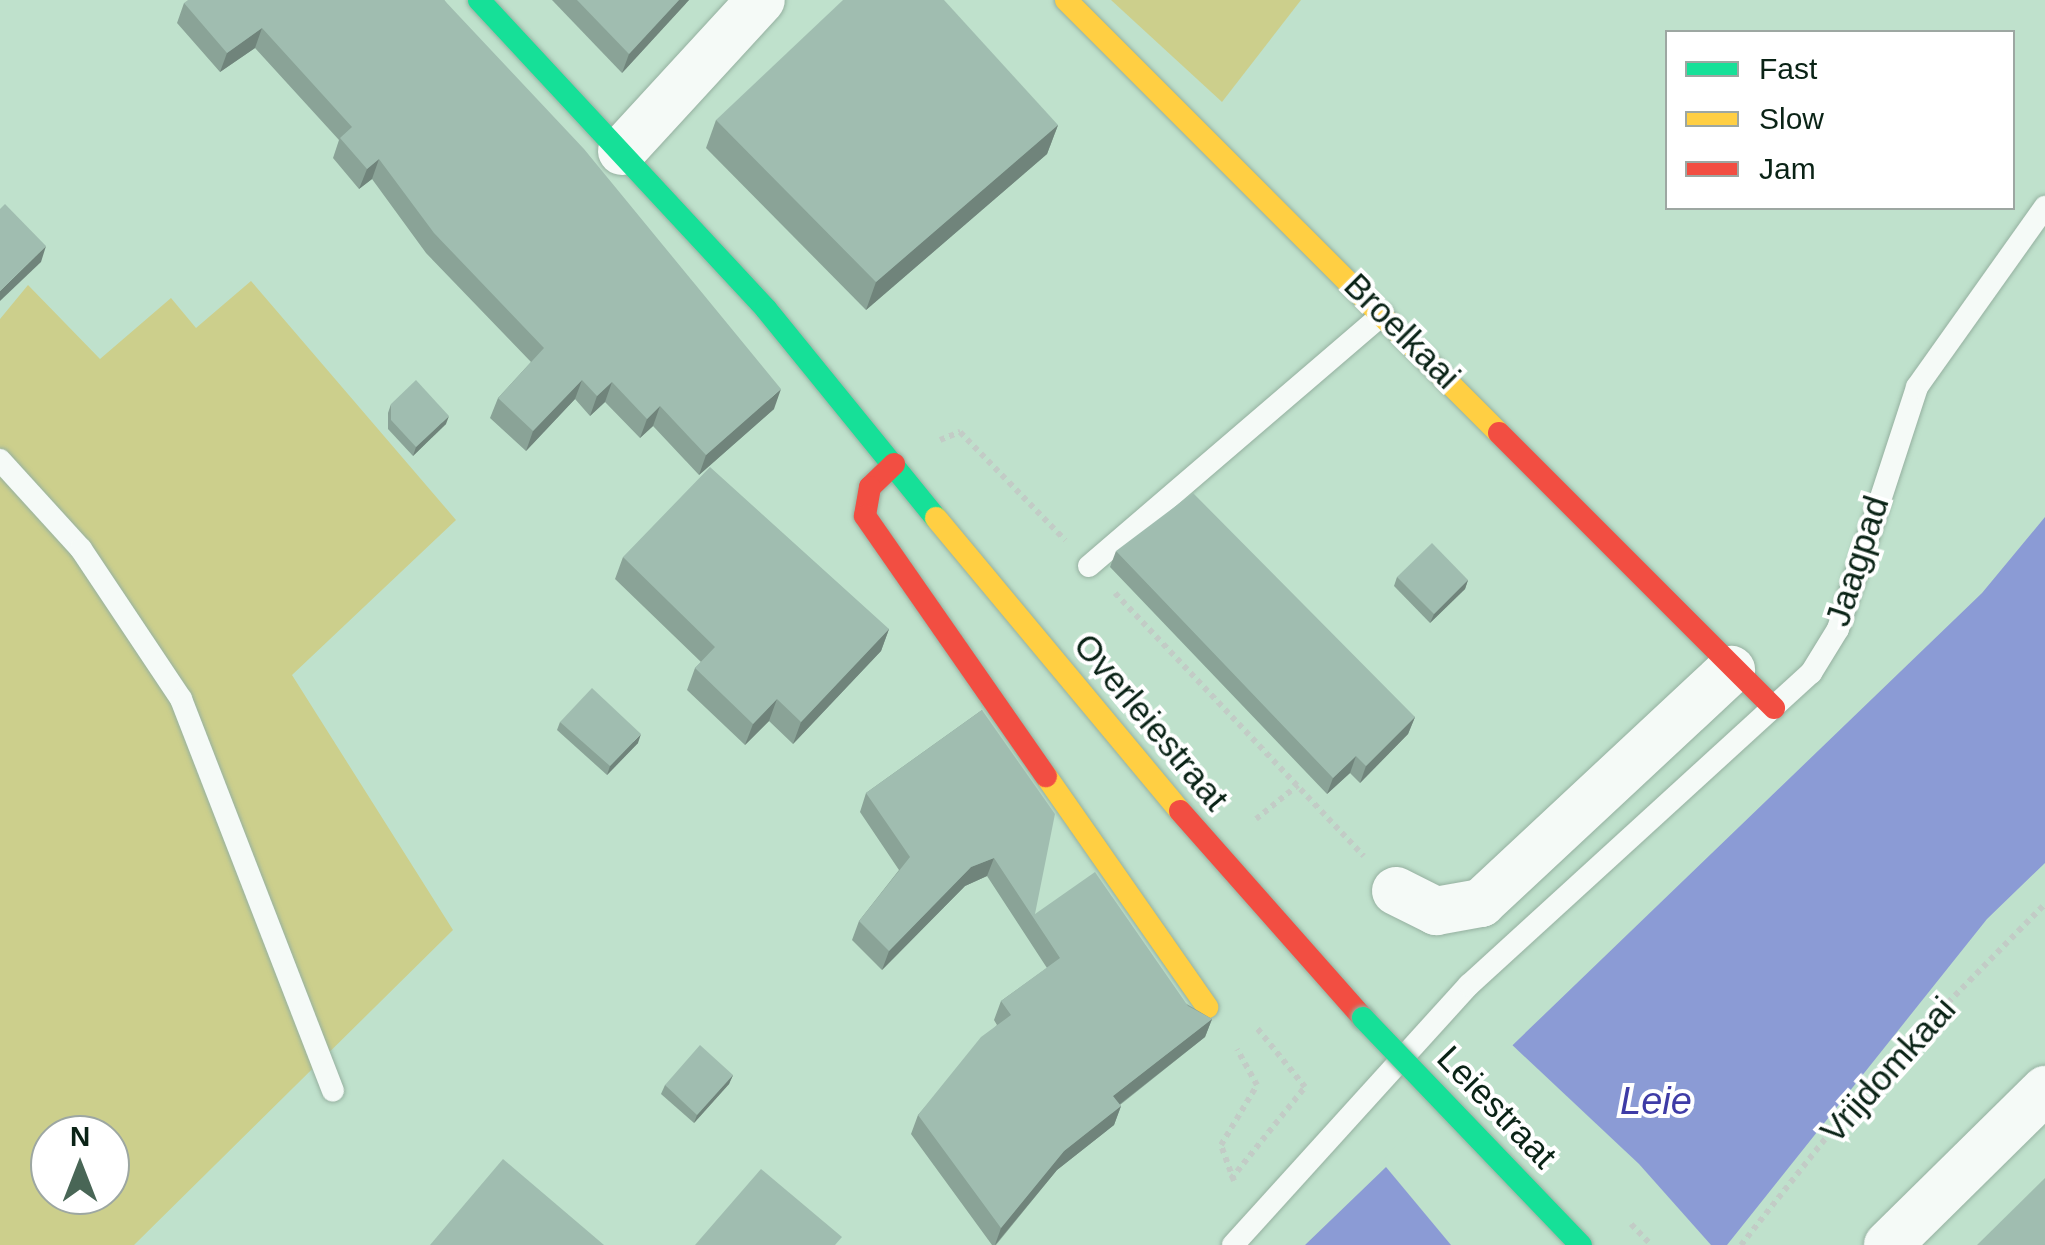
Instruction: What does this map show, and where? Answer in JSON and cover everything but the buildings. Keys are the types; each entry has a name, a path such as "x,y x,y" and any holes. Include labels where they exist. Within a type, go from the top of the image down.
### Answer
{"main road":[{"name":"Overleiestraat","path":"480,0 622,151 894,464 1123,747 1363,1018"},
{"name":"Broelkaai","path":"1066,0 1385,312 1731,670 1774,708"},
{"path":"894,464 870,487 865,516 1207,1007"},
{"name":"Leiestraat","path":"1363,1018 1581,1245"}],"street":[{"path":"622,151 761,0"},
{"path":"1396,891 1436,911 1481,902 1731,670"},
{"path":"1888,1245 2045,1090"}],"lane":[{"name":"Jaagpad","path":"1233,1245 1334,1128 1469,985 1774,708 1838,629 1917,387 2045,208"},
{"path":"1090,566 1385,312"},
{"path":"0,460 81,549 181,699 332,1090"}],"path":[{"name":"Overleiestraat","path":"933,443 960,432 1396,891"},
{"path":"1264,812 1298,785"},
{"name":"Vrijdomkaai","path":"1741,1245 1871,1081 2045,904"},
{"path":"1207,1007 1257,1085 1221,1145 1232,1179 1305,1087 1244,1011"}],"green space":[{"path":"1111,0 1301,0 1222,102"},
{"path":"251,281 456,520 292,675 453,930 134,1245 0,1245 0,319 28,285 100,359 171,298 196,328"}],"water":[{"name":"Leie","path":"2045,517 2045,863 1987,919 1727,1245 1305,1245 1982,593"}],"pier":[{"path":"1508,1041 1639,1164 1711,1245 1451,1245 1381,1161"}],"traffic: fast":[{"path":"479,0 766,309 936,518"},
{"path":"1363,1018 1581,1245"}],"traffic: slow":[{"path":"1066,0 1499,433"},
{"path":"936,518 1180,811"},
{"path":"1046,776 1207,1007"}],"traffic: jam":[{"path":"1499,433 1774,708"},
{"path":"894,464 870,487 865,516 1046,776"},
{"path":"1180,811 1363,1018"}]}
